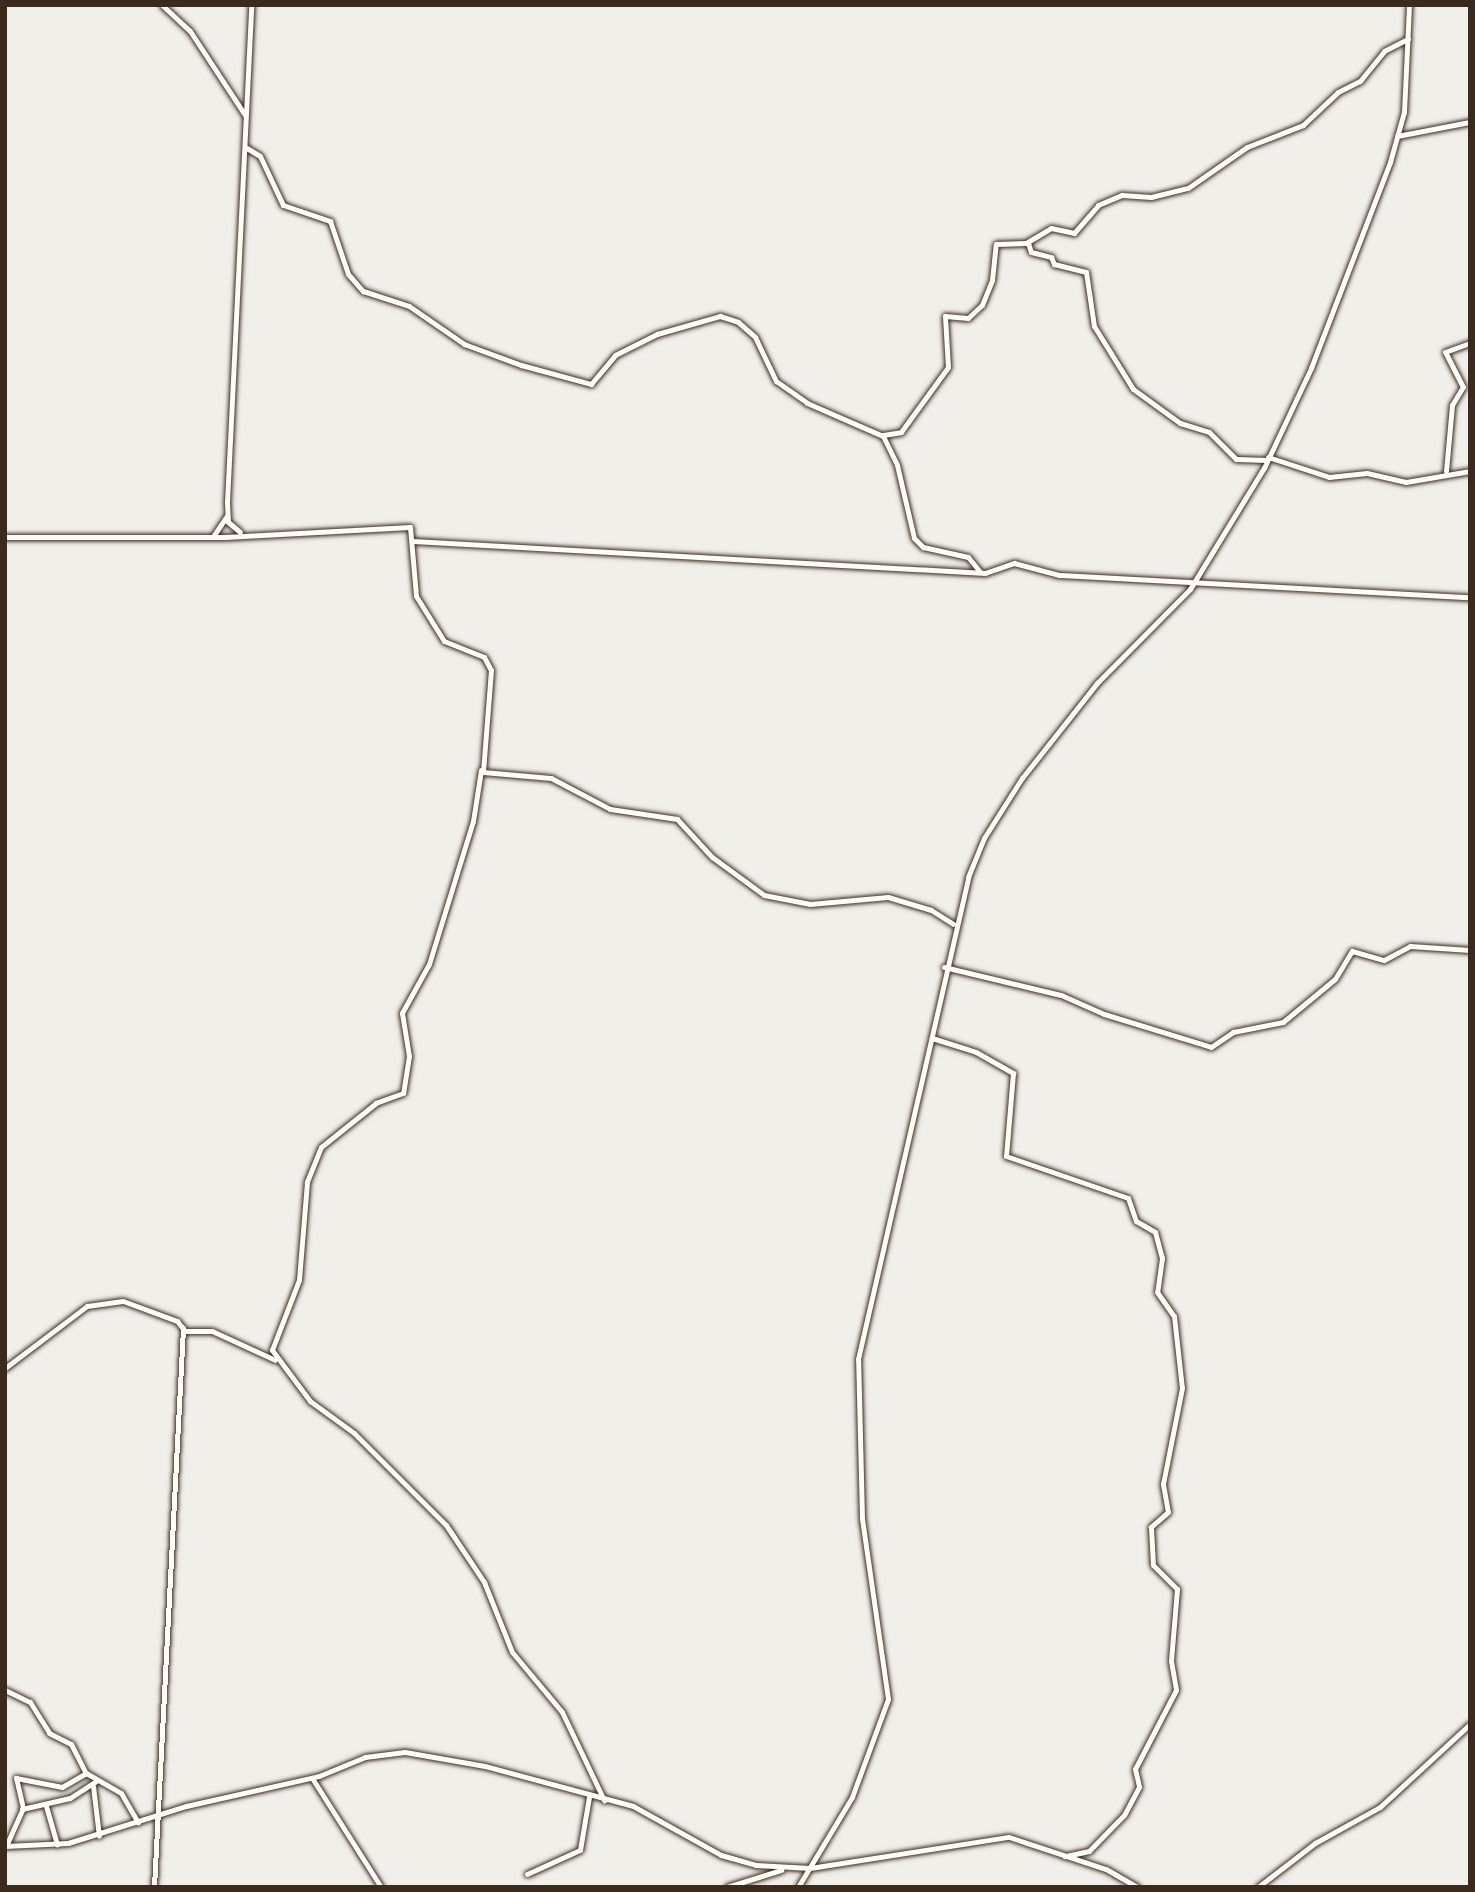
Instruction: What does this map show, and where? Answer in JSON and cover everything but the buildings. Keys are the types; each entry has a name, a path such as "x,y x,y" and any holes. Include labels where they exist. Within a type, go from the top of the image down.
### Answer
{"street":[{"path":"162,5 190,31 245,115"},
{"path":"214,535 226,516 251,5"},
{"path":"798,1887 852,1797 888,1699 862,1518 858,1359 932,1038 953,924 984,838 1022,778 1097,683 1195,582 1267,459 1366,233 1397,136 1404,112 1409,5"},
{"path":"245,147 260,156 283,205 330,221 356,285 432,317 466,345 591,384 615,355 654,335 724,317 755,337 776,381 807,403 883,435 902,431 948,368 945,316 968,318 979,309 992,280 996,244 1028,243 1051,228 1074,233 1098,205 1119,195 1151,197 1188,188 1247,147 1304,125 1338,92 1360,81 1384,51 1408,39"},
{"path":"1397,136 1470,122"},
{"path":"1028,243 1031,252 1051,257 1053,264 1086,272 1094,326 1133,389 1180,423 1209,432 1236,459 1267,459 1329,477 1367,473 1414,482 1446,471 1470,471"},
{"path":"1446,471 1452,405 1463,387 1445,352 1470,343"},
{"path":"883,435 897,465 914,538 923,547 968,557 980,572"},
{"path":"226,516 243,533"},
{"path":"5,537 214,535 406,525 413,541 412,587 434,617 439,635 484,657 492,674 473,821 429,964 402,1013 409,1056 403,1093 341,1127 317,1154 306,1188 299,1280 272,1345 278,1362 310,1401 354,1433 446,1525 484,1582 512,1652 562,1712 604,1800"},
{"path":"413,541 980,572 1014,563 1059,575 1470,597"},
{"path":"481,770 551,778 610,809 677,819 710,854 764,895 810,904 888,897 931,909 953,924"},
{"path":"944,967 1061,995 1104,1014 1211,1047 1233,1031 1283,1022 1335,979 1352,951 1384,960 1410,946 1470,950"},
{"path":"932,1038 976,1052 1013,1073 1006,1156 1128,1198 1136,1221 1155,1232 1163,1258 1157,1292 1174,1316 1182,1388 1163,1484 1168,1512 1150,1527 1153,1565 1177,1589 1171,1661 1176,1690 1135,1769 1139,1787 1124,1815 1089,1851 1058,1856"},
{"path":"5,1368 89,1306 125,1302 177,1321 183,1328 212,1331 278,1362"},
{"path":"153,1887 183,1328"},
{"path":"5,1690 27,1700 49,1733 68,1741 95,1784 99,1836"},
{"path":"1258,1887 1306,1849 1380,1807 1470,1724"},
{"path":"86,1773 62,1787 16,1778 22,1809 6,1846 57,1844 99,1836 156,1815 312,1778 365,1757 405,1752 485,1766 658,1815 721,1855 784,1869 810,1868 997,1837 1106,1869 1135,1886"},
{"path":"312,1778 381,1887"},
{"path":"22,1809 47,1806 95,1784 115,1788 138,1822"},
{"path":"527,1874 580,1850 589,1797"},
{"path":"47,1806 57,1844"},
{"path":"727,1887 784,1869"}]}
